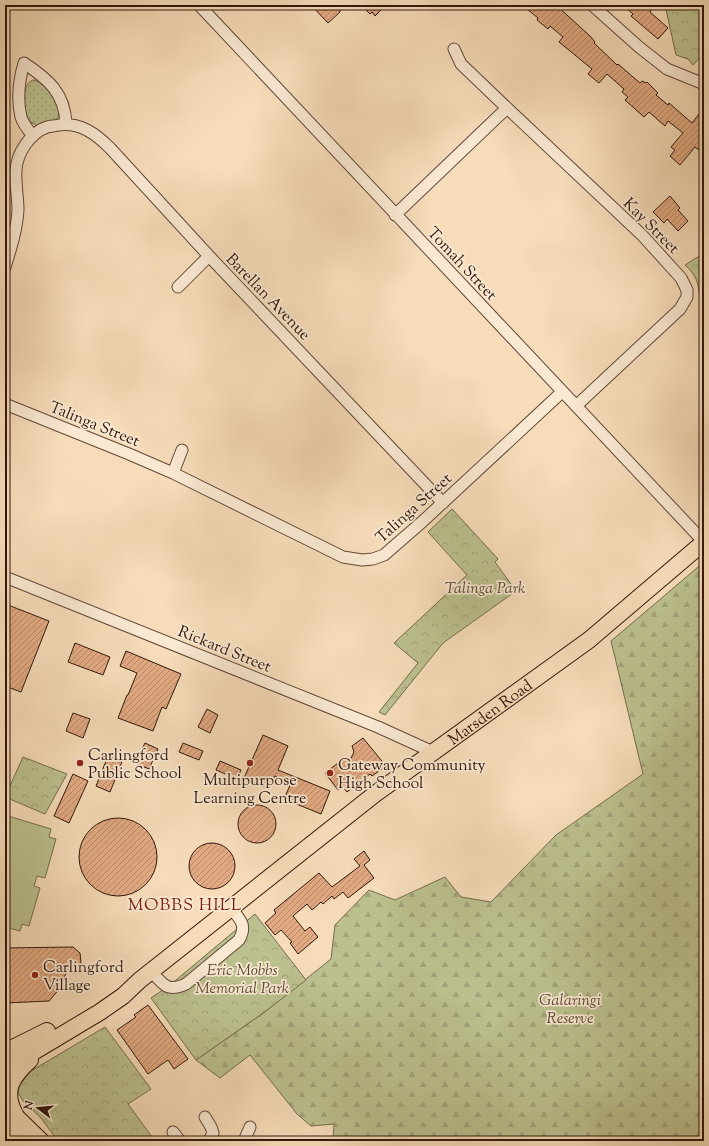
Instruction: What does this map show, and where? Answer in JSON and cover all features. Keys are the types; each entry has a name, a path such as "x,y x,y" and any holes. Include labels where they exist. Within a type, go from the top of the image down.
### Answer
{"highway":[{"name":"Marsden Road","path":"5,1069 93,1016 123,996 353,810 589,640 704,542"},
{"name":"Marsden Road","path":"9,1048 34,1039 119,988 146,976"},
{"path":"40,1141 9,1128 8,1098 12,1082 17,1072 42,1046"}],"street":[{"name":"Tomah Street","path":"199,5 704,542"},
{"path":"592,5 667,70 704,84"},
{"name":"Kay Street","path":"454,49 461,64 642,235 681,278 687,290 687,297 680,309 576,406"},
{"path":"33,136 26,127 22,118 19,104 21,73 24,64 40,74 58,93 66,114 66,124"},
{"path":"395,215 507,108"},
{"name":"Barellan Avenue","path":"5,267 16,228 18,209 16,169 19,157 25,146 33,136 47,127 66,124 80,127 92,132 102,139 209,256 443,503"},
{"path":"178,287 209,256"},
{"name":"Talinga Street","path":"5,404 173,473 329,551 353,560 374,559 384,555 443,503 562,392"},
{"path":"173,473 182,450"},
{"name":"Rickard Street","path":"5,578 378,727 433,752"},
{"path":"146,976 159,981 170,988 176,988 186,984 239,940 243,933 243,927 240,919 231,908"},
{"path":"205,1117 213,1133 209,1141"},
{"path":"244,1141 250,1127"}],"green space":[{"path":"665,5 703,5 704,53 693,65 688,59 676,55"},
{"path":"33,80 38,81 49,90 57,104 59,110 55,121 37,126 29,121 24,99 26,87"},
{"path":"704,253 704,294 699,292 695,277 685,265"},
{"name":"Talinga Park","path":"452,509 498,559 495,562 516,591 443,643 385,715 379,712 418,663 394,643 467,575 428,532"},
{"name":"Galaringi Reserve","path":"704,562 704,1141 333,1141 334,1124 311,1126 297,1114 250,1055 220,1078 196,1060 266,1011 331,959 335,925 369,890 395,900 445,877 461,897 491,902 556,835 643,774 611,641"},
{"path":"23,757 67,774 45,814 5,797"},
{"path":"5,815 51,829 49,837 56,839 45,878 37,876 34,886 40,888 29,926 22,924 20,931 5,927"},
{"name":"Eric Mobbs Memorial Park","path":"255,914 306,980 266,1011 196,1060 151,998 170,985"},
{"path":"105,1027 151,1089 128,1104 155,1141 58,1141 41,1118 23,1101 18,1093 19,1086 31,1071"}],"building":[{"path":"311,5 337,5 340,8 340,12 328,23"},
{"path":"361,5 386,5 375,16 372,12 370,14"},
{"path":"522,5 556,5 590,36 595,42 594,43 617,65 618,64 640,83 642,81 647,82 658,93 656,95 668,105 669,103 692,123 699,114 704,119 704,154 695,147 680,165 670,156 675,150 671,147 683,133 668,121 665,126 649,112 644,117 625,100 628,97 622,92 624,89 607,74 599,83 588,74 592,69 559,42 563,37 550,26 548,29 537,20 538,18"},
{"path":"623,5 645,5 651,10 650,12 668,28 658,39 631,16 633,14"},
{"path":"670,196 680,208 678,210 688,221 678,231 667,219 664,223 653,212"},
{"path":"8,605 49,621 21,692 5,686 5,613"},
{"path":"75,643 110,657 103,675 68,662"},
{"path":"126,651 181,674 166,709 162,707 153,731 118,718 137,673 120,666"},
{"path":"207,709 218,715 210,733 198,727"},
{"path":"73,713 90,719 83,738 66,731"},
{"path":"263,735 288,746 278,770 330,791 321,814 284,799 291,783 275,776 269,789 244,778"},
{"path":"363,738 386,766 372,776 370,774 347,792 343,787 338,790 325,773 342,760 351,758 354,752 352,746"},
{"path":"145,743 158,749 149,769 135,763"},
{"path":"183,743 203,751 199,760 179,752"},
{"path":"108,756 122,762 110,792 96,786"},
{"path":"220,761 241,770 237,779 216,770"},
{"path":"73,774 88,781 69,823 54,816"},
{"path":"253,805 261,805 271,810 275,817 275,831 271,838 261,843 253,843 243,838 241,835 238,828 238,820 243,810 246,808"},
{"path":"110,818 126,818 140,824 151,835 157,849 157,865 151,879 140,890 126,896 110,896 96,890 85,879 79,865 79,849 85,835 96,824"},
{"path":"212,843 225,847 231,853 235,866 231,879 225,885 212,889 199,885 193,879 189,866 193,853 199,847"},
{"path":"364,851 370,860 364,865 374,878 348,898 343,892 334,899 332,896 323,904 321,902 312,910 307,904 293,916 305,931 310,927 318,937 298,954 290,943 292,942 281,930 275,935 265,923 276,913 274,910 319,873 332,887 360,866 354,859"},
{"name":"Carlingford Village","path":"73,947 80,953 82,973 67,972 61,982 61,987 49,1001 5,1003 5,948"},
{"path":"148,1005 188,1059 174,1069 168,1060 148,1074 117,1030 136,1017 134,1015"}],"place":[{"name":"Carlingford Public School","path":"80,763"},
{"name":"Multipurpose Learning Centre","path":"250,763"},
{"name":"Gateway Community High School","path":"330,773"},
{"name":"Carlingford Village","path":"35,975"}],"district":[{"name":"MOBBS HILL","path":"185,904"}]}
